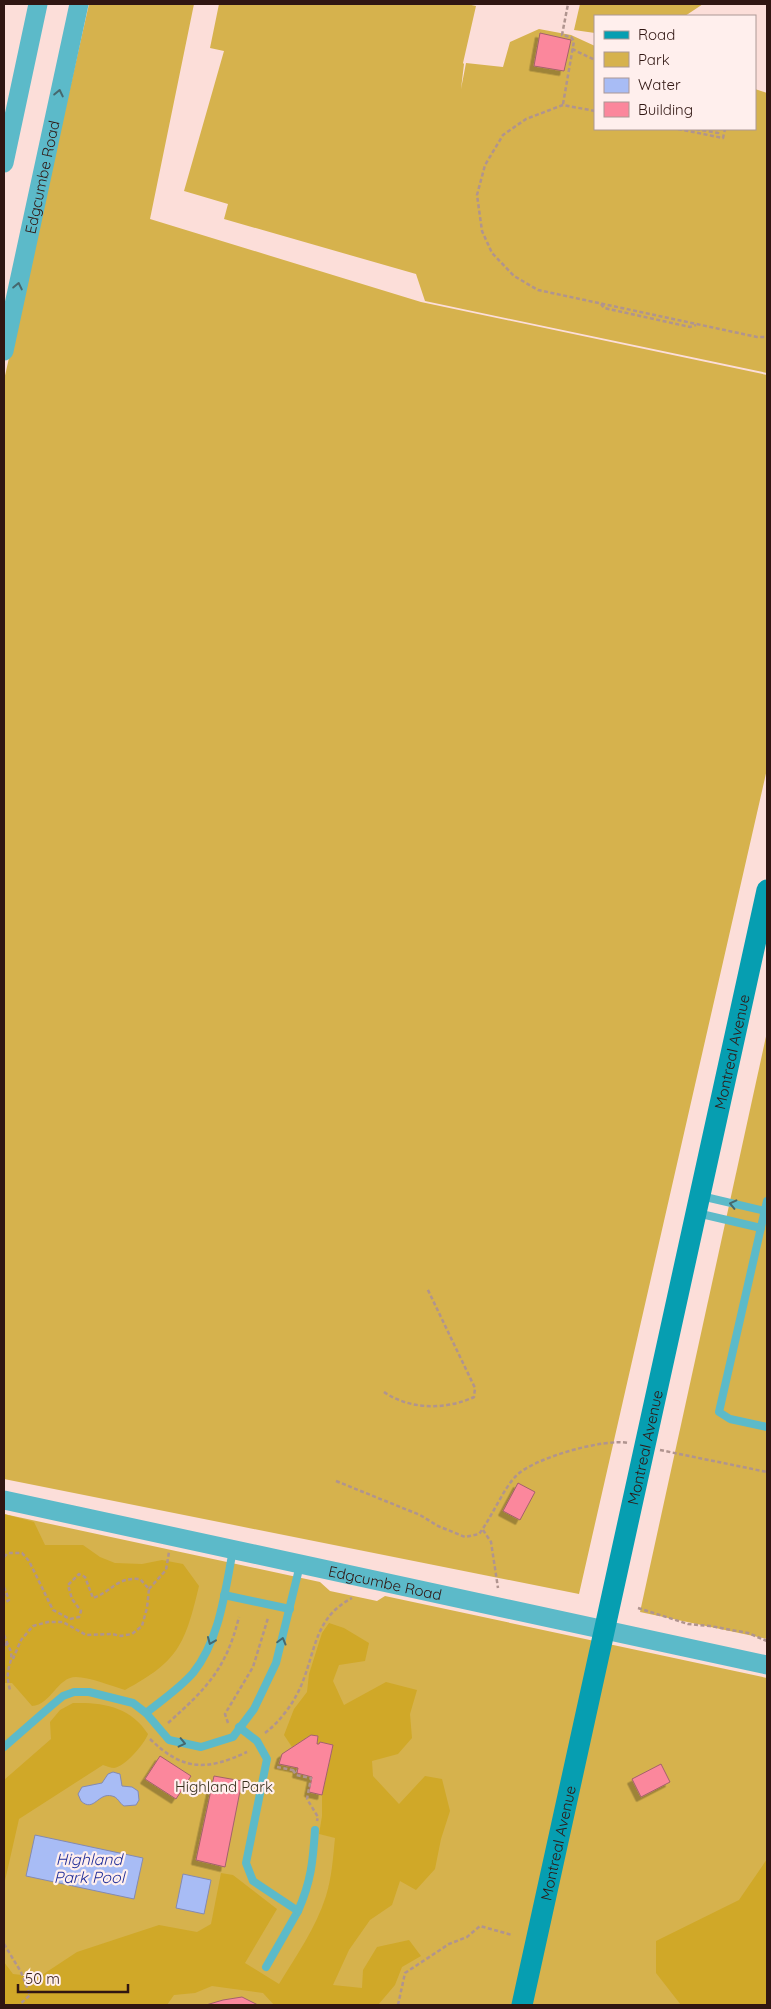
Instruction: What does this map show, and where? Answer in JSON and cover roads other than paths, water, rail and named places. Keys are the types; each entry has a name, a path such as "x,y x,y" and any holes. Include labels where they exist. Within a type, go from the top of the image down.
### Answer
{"main road":[{"name":"Montreal Avenue","path":"522,2005 767,890"}],"street":[{"path":"4,163 38,4"},
{"name":"Edgcumbe Road","path":"4,351 79,4"},
{"name":"Edgcumbe Road","path":"4,1500 767,1665"}],"lane":[{"path":"767,1201 720,1412 730,1419 767,1427"},
{"path":"699,1205 765,1211"},
{"path":"699,1205 761,1228"},
{"path":"146,1713 182,1684 203,1658 217,1625 233,1550"},
{"path":"4,1747 63,1696 74,1692 88,1692 133,1703 146,1713 169,1740 201,1748 233,1737 266,1687 276,1663 300,1564"},
{"path":"224,1595 290,1609"},
{"path":"239,1728 257,1741 267,1759 246,1863 253,1881 298,1911"},
{"path":"266,1967 298,1911 307,1889 313,1869 315,1830"}],"water":[{"path":"113,1772 120,1774 122,1786 132,1787 138,1791 139,1800 136,1805 124,1806 112,1796 103,1797 89,1805 81,1801 78,1794 82,1787 102,1783 108,1774"},
{"name":"Highland Park Pool","path":"35,1835 143,1858 134,1899 26,1876"},
{"path":"183,1874 211,1880 204,1914 176,1908"}],"park label":[{"name":"Highland Park","path":"224,1786"}]}
